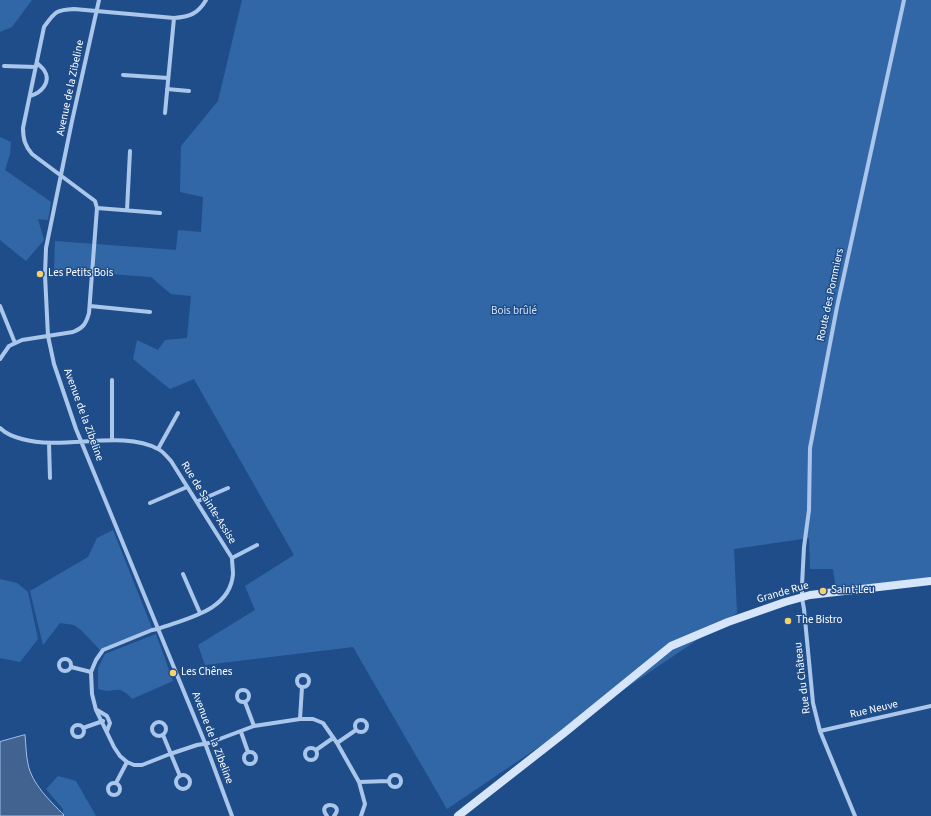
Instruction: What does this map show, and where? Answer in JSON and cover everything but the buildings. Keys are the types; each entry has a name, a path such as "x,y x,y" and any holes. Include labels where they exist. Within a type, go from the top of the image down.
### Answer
{"main road":[{"name":"Grande Rue","path":"458,816 671,646 728,622 785,602 810,596 931,581"}],"street":[{"name":"Avenue de la Zibeline","path":"99,0 46,252 45,275 48,336 54,364 82,442 205,743 232,816"},
{"path":"0,359 9,346 22,340 73,332 80,329 86,323 90,306 97,208 95,201 32,154 26,147 23,139 23,128 44,27 54,13 63,10 97,11 174,18 190,16 202,7 206,0"},
{"name":"Route des Pommiers","path":"802,598 804,547 809,510 810,448 837,307 904,0"},
{"path":"165,113 174,18"},
{"path":"4,66 36,65 44,70 47,79 43,89 37,94 30,96"},
{"path":"123,75 168,78"},
{"path":"168,89 189,91"},
{"path":"127,210 130,151"},
{"path":"97,208 160,213"},
{"path":"0,306 15,343"},
{"path":"90,306 150,312"},
{"path":"112,380 112,440"},
{"path":"158,449 178,413"},
{"path":"0,436 1,430"},
{"name":"Rue de Sainte-Assise","path":"1,430 12,436 49,443 112,440 140,442 158,449 172,461 232,558 233,574 230,588 222,601 212,608 200,613 152,630 103,650 96,660 91,672"},
{"path":"49,443 50,478"},
{"path":"150,503 187,487"},
{"path":"198,502 228,488"},
{"path":"232,558 257,545"},
{"path":"183,574 200,613"},
{"name":"Rue du Château","path":"802,598 813,703 820,731 855,816"},
{"path":"71,667 91,672 92,694 96,710 120,756 127,762 134,765 142,765 254,726 300,719 313,719 323,723 337,743 359,782 365,804 361,816"},
{"path":"300,719 302,687"},
{"path":"245,702 254,726"},
{"name":"Rue Neuve","path":"820,731 931,706"},
{"path":"96,710 107,716 110,723 107,731"},
{"path":"83,728 102,721"},
{"path":"337,743 356,730"},
{"path":"240,732 248,752"},
{"path":"163,735 180,776"},
{"path":"316,750 333,738"},
{"path":"116,783 127,762"},
{"path":"359,782 388,781"},
{"path":"327,816 324,811 329,805 335,806 337,809 336,815 342,816"}],"green space":[{"path":"0,0 32,0 12,27 0,32"},
{"name":"Bois brûlé","path":"242,0 931,0 931,580 836,589 833,569 810,569 809,538 734,549 737,613 447,809 353,647 205,665 198,645 255,610 245,586 294,555 194,379 170,389 133,359 137,340 158,350 165,340 187,338 191,296 171,294 151,277 54,270 55,241 176,250 178,230 201,232 203,197 180,192 181,146 218,101"},
{"path":"0,137 11,142 10,154 5,170 51,202 48,220 38,219 44,240 26,261 0,240"},
{"path":"113,530 152,628 100,650 82,631 74,625 60,623 43,645 30,591 88,557 97,538"},
{"path":"0,579 17,583 28,592 38,639 20,662 0,658"},
{"path":"156,634 173,681 132,699 123,691 98,689 98,668 105,654"},
{"path":"58,776 76,781 96,816 63,816 63,809 46,789"}],"shaded area":[{"path":"25,735 27,761 33,778 42,792 64,815 63,816 0,816 0,742"}],"place":[{"name":"Les Petits Bois","path":"40,274"},
{"name":"Saint-Leu","path":"823,591"},
{"name":"The Bistro","path":"788,621"},
{"name":"Les Chênes","path":"173,673"}]}
